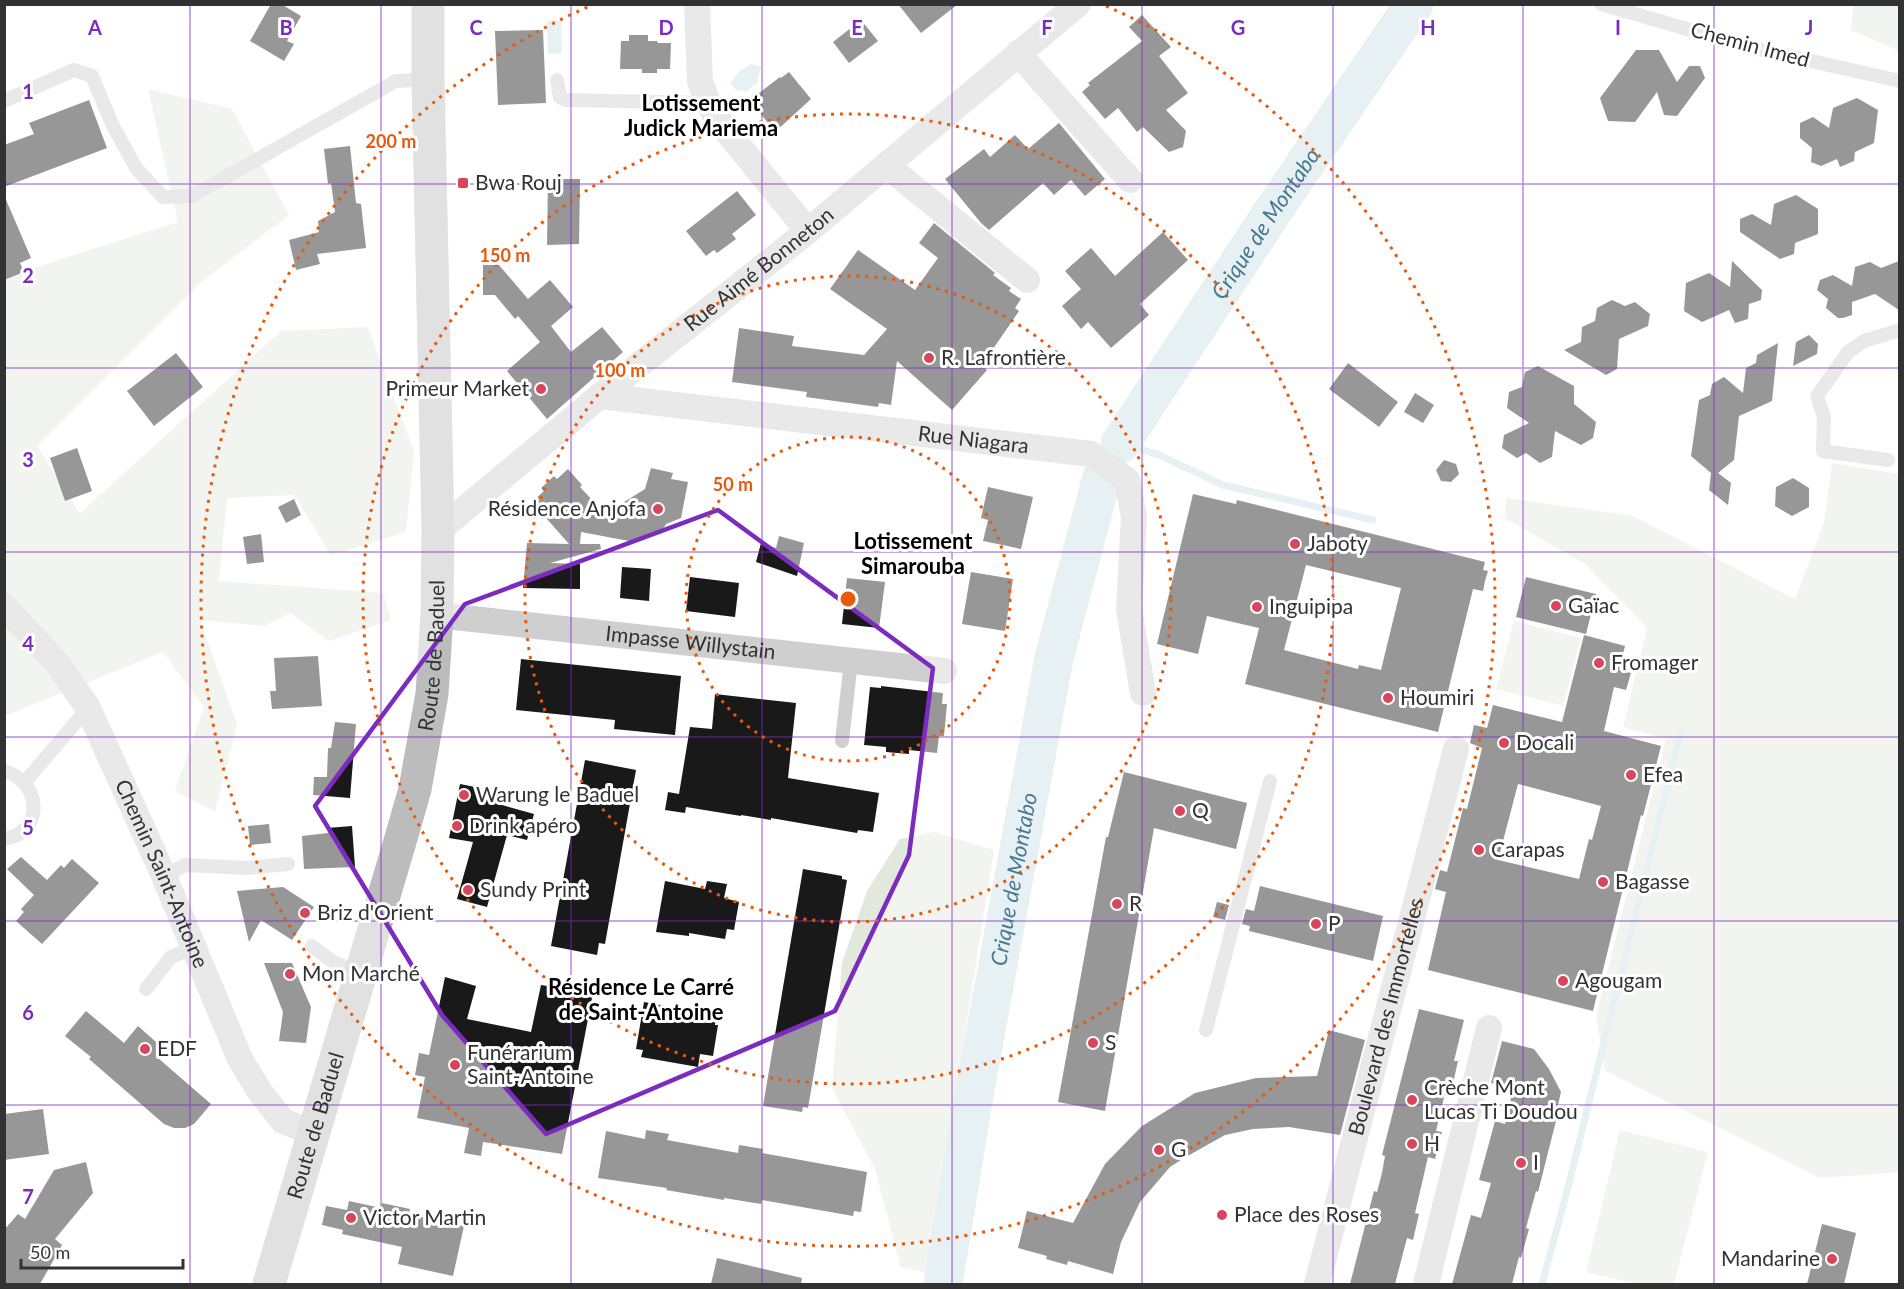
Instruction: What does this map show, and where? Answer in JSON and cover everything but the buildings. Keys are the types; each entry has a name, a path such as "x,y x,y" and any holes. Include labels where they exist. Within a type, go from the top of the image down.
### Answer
{"main road":[{"name":"Route de Baduel","path":"269,1284 415,789 432,694 437,615 438,531 428,4"}],"street":[{"path":"697,4 700,81 708,103 724,128 808,231"},
{"name":"Rue Aimé Bonneton","path":"438,531 600,396 887,166 1017,53 1078,4"},
{"path":"1017,53 1130,180"},
{"path":"887,166 1027,280"},
{"name":"Rue Niagara","path":"600,396 1091,453 1126,480 1132,502 1134,517 1129,609 1143,693"},
{"name":"Chemin Saint-Antoine","path":"4,606 58,664 88,708 164,876 240,1059 260,1092 283,1121 315,1134"},
{"name":"Impasse Willystain","path":"437,615 944,670"},
{"name":"Boulevard des Immortelles","path":"1317,1284 1456,749"},
{"path":"1426,1284 1489,1028"}],"lane":[{"name":"Chemin Imed","path":"1600,4 1749,47 1899,81"},
{"path":"4,101 74,70 92,76 112,124 136,168 163,197 192,196 396,81 428,79"},
{"path":"557,80 560,97 565,100 708,103"},
{"path":"1888,460 1823,452 1824,417 1817,396 1848,352 1864,341 1899,330"},
{"path":"842,741 852,661"},
{"path":"25,782 88,708"},
{"path":"4,771 16,775 25,782 31,791 34,803 33,814 28,825 21,833 4,839"},
{"path":"1206,1030 1270,781"},
{"path":"164,876 185,865 247,868 288,864"},
{"path":"312,946 333,962 362,973"},
{"path":"146,989 171,957 193,948"}],"highlighted area":[{"path":"718,510 933,668 909,855 835,1011 546,1134 442,1015 315,806 465,604"}],"shaded area":[{"path":"1853,5 1899,5 1899,51 1851,30"},
{"path":"561,20 562,53 548,54 547,21"},
{"path":"751,64 761,67 757,83 746,92 737,91 730,83 740,71"},
{"path":"148,89 232,109 289,215 201,282 37,446 80,513 281,331 368,327 414,452 406,532 331,555 294,495 227,498 219,581 383,593 391,620 329,641 290,613 264,626 200,620 237,724 215,812 175,791 204,707 163,652 5,716 5,277 178,222"},
{"path":"1832,463 1899,474 1900,1172 1820,1178 1605,1071 1596,1016 1666,739 1623,727 1647,628 1585,564 1505,518 1506,498 1633,516 1795,599 1824,522"},
{"path":"1514,621 1581,638 1563,706 1496,689"},
{"path":"934,832 994,850 927,1273 901,1267 875,1169 832,1088 842,963 867,891 900,839"},
{"path":"1620,1130 1708,1152 1674,1284 1635,1284 1586,1272"}],"waterway":[{"name":"Crique de Montabo","path":"1120,444 1271,214 1414,4"},
{"path":"1120,444 1157,454 1223,485 1373,520"},
{"name":"Crique de Montabo","path":"943,1284 973,1101 1054,658 1102,477"},
{"path":"1542,1284 1681,732"}],"place":[{"name":"Bwa Rouj","path":"463,183"},
{"name":"R. Lafrontière","path":"929,358"},
{"name":"Primeur Market","path":"541,389"},
{"name":"Résidence Anjofa","path":"658,509"},
{"name":"Jaboty","path":"1295,544"},
{"name":"Gaïac","path":"1556,606"},
{"name":"Inguipipa","path":"1257,607"},
{"name":"Fromager","path":"1599,663"},
{"name":"Houmiri","path":"1388,698"},
{"name":"Docali","path":"1504,743"},
{"name":"Efea","path":"1631,775"},
{"name":"Warung le Baduel","path":"464,795"},
{"name":"Q","path":"1180,811"},
{"name":"Drink apéro","path":"457,826"},
{"name":"Carapas","path":"1479,850"},
{"name":"Bagasse","path":"1603,882"},
{"name":"Sundy Print","path":"468,890"},
{"name":"R","path":"1117,904"},
{"name":"Briz d'Orient","path":"305,913"},
{"name":"P","path":"1316,924"},
{"name":"Mon Marché","path":"290,974"},
{"name":"Agougam","path":"1563,981"},
{"name":"S","path":"1093,1043"},
{"name":"EDF","path":"145,1049"},
{"name":"Funérarium Saint-Antoine","path":"455,1065"},
{"name":"Crèche Mont Lucas Ti Doudou","path":"1412,1100"},
{"name":"H","path":"1412,1144"},
{"name":"G","path":"1159,1150"},
{"name":"I","path":"1521,1163"},
{"name":"Place des Roses","path":"1222,1215"},
{"name":"Victor Martin","path":"351,1218"},
{"name":"Mandarine","path":"1832,1259"}],"district":[{"name":"Lotissement Judick Mariema","path":"701,116"},
{"name":"Lotissement Simarouba","path":"913,554"},
{"name":"Résidence Le Carré de Saint-Antoine","path":"641,1000"}]}
